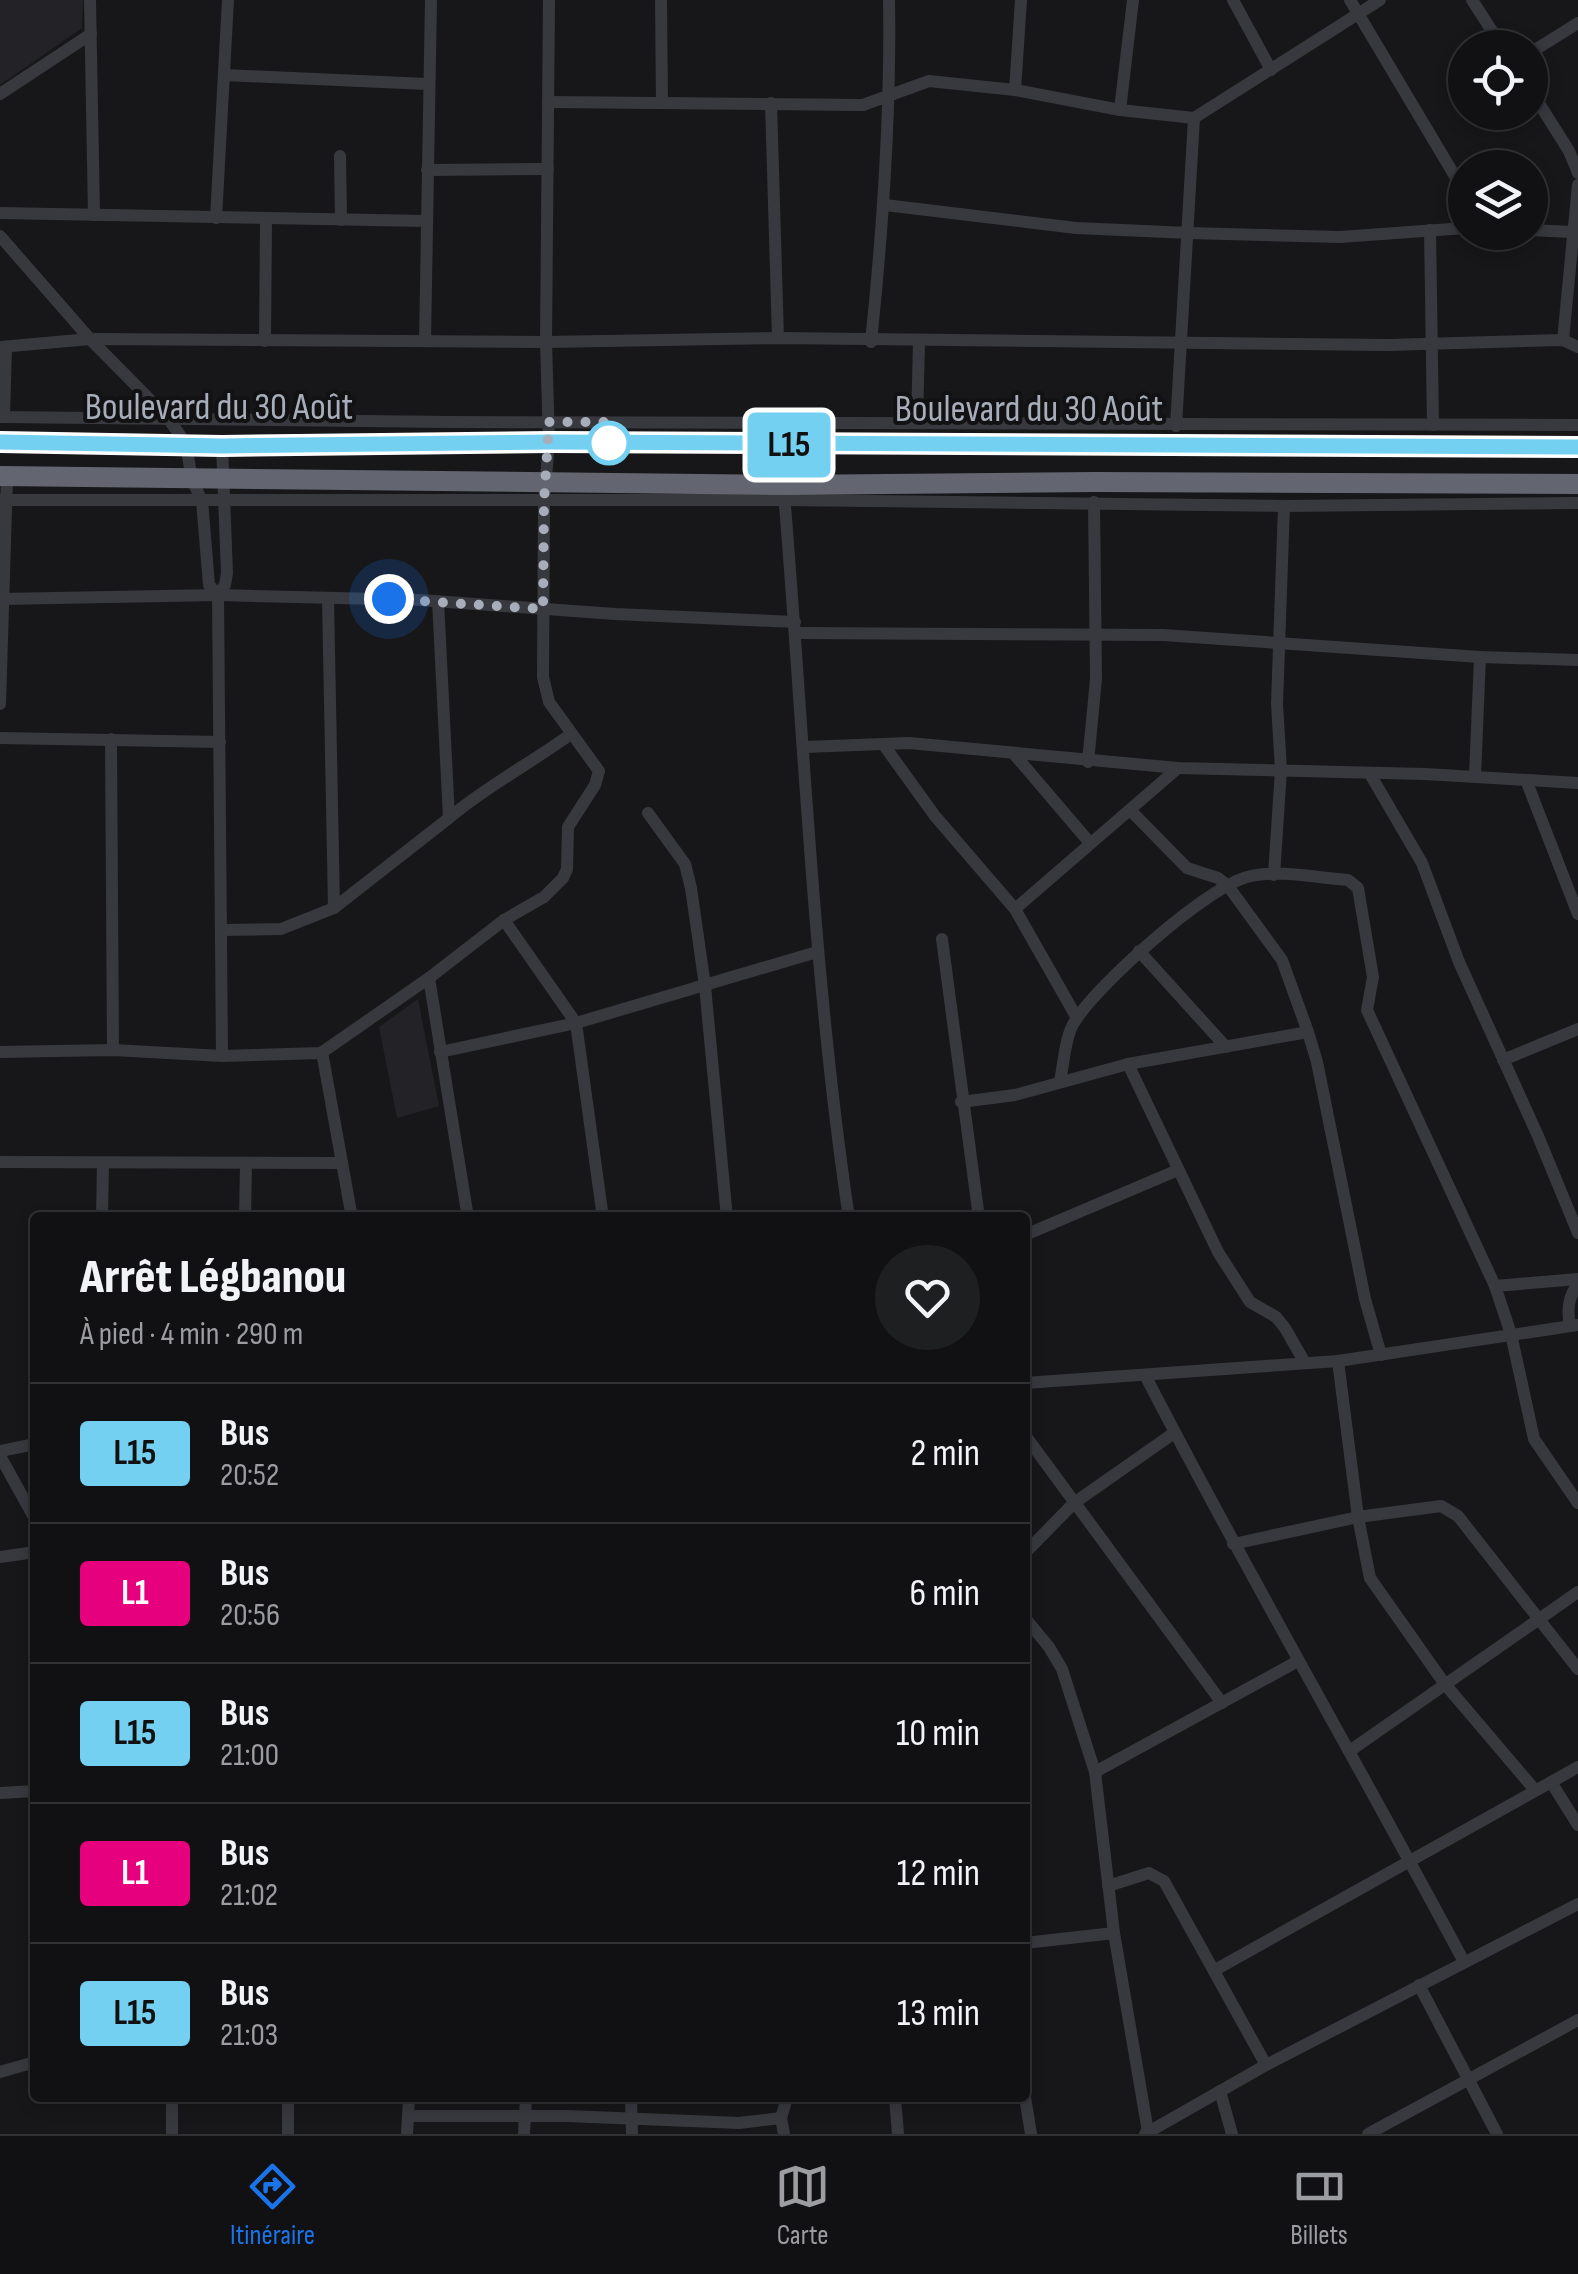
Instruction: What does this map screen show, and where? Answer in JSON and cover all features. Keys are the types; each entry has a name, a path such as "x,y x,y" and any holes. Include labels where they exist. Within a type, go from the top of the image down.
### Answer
{"highway":[{"name":"Boulevard du 30 Août","path":"4,443 222,446 549,432 780,444 1578,447"},
{"path":"4,443 23,452 24,460 21,472 7,476"},
{"path":"780,444 799,452 802,461 803,480 784,488 762,461 763,453 780,444"},
{"name":"Boulevard du 30 Août","path":"7,476 192,480 224,490 1578,484"}],"street":[{"path":"90,0 94,215"},
{"path":"216,218 228,0"},
{"path":"426,341 431,0"},
{"path":"0,1052 113,1050 222,1056 322,1052 504,920 544,898 564,878 568,828 595,785 599,771 545,689 550,0"},
{"path":"660,0 662,103"},
{"path":"871,342 885,205 891,96 890,0"},
{"path":"1014,90 1021,0"},
{"path":"1120,110 1133,0"},
{"path":"1233,0 1270,70"},
{"path":"1350,0 1448,164"},
{"path":"548,102 863,106 928,81 1194,118 1380,0"},
{"path":"1472,0 1492,30"},
{"path":"1548,41 1578,23"},
{"path":"0,94 91,34"},
{"path":"224,75 427,84"},
{"path":"771,103 778,338"},
{"path":"1176,426 1194,118"},
{"path":"1548,118 1578,173"},
{"path":"340,156 341,220"},
{"path":"426,170 548,169"},
{"path":"1563,340 1578,185"},
{"path":"885,205 1076,228 1189,233 1340,237 1448,229"},
{"path":"0,213 426,221"},
{"path":"265,340 266,220"},
{"path":"1430,230 1434,426"},
{"path":"1548,231 1572,232"},
{"path":"0,236 90,339 168,418 186,444 192,480 202,501 209,585 218,595"},
{"path":"1578,347 1563,340 1183,344 778,338 546,342 90,339 3,347 2,417 168,418 549,432 918,424 1578,425"},
{"path":"918,424 919,342"},
{"path":"222,446 227,572 218,595 222,1056"},
{"path":"0,704 3,500 7,476"},
{"path":"848,1212 831,1097 817,952 784,488 1284,506 1578,504"},
{"path":"3,500 202,501 224,490"},
{"path":"1088,762 1096,679 1094,502"},
{"path":"1274,875 1281,770 1276,704 1284,506"},
{"path":"3,599 218,595 438,601 795,627 1163,635 1578,660"},
{"path":"328,598 334,908"},
{"path":"438,601 449,818"},
{"path":"1474,776 1480,657"},
{"path":"222,930 281,929 334,908 471,800 572,734"},
{"path":"0,738 220,742"},
{"path":"110,739 113,1050"},
{"path":"883,744 935,816 1015,909 1078,1018"},
{"path":"804,747 958,746 1178,768 1474,776 1578,783"},
{"path":"1013,754 1090,844"},
{"path":"1015,909 1178,768"},
{"path":"1370,774 1422,863 1452,945 1578,1233"},
{"path":"1526,780 1578,914"},
{"path":"1131,812 1187,868 1218,878 1228,886 1282,960 1317,1062 1362,1283 1381,1355"},
{"path":"648,813 686,864 705,986 727,1212"},
{"path":"1060,1081 1072,1026 1078,1018 1138,951 1228,886 1251,876 1274,875 1348,880 1358,888 1374,978 1367,1010 1494,1286 1511,1334 1534,1439 1573,1488 1578,1503"},
{"path":"504,920 576,1023 602,1212"},
{"path":"942,939 978,1212"},
{"path":"1138,951 1226,1047"},
{"path":"440,1052 576,1023 817,952"},
{"path":"429,978 467,1212"},
{"path":"1503,1060 1578,1029"},
{"path":"962,1102 1014,1094 1128,1064 1308,1032"},
{"path":"322,1052 351,1212"},
{"path":"1128,1064 1218,1252 1246,1298 1279,1320 1305,1363"},
{"path":"0,1162 342,1163"},
{"path":"102,1212 103,1163"},
{"path":"246,1164 246,1212"},
{"path":"1030,1233 1178,1170"},
{"path":"1030,1383 1338,1361 1574,1326 1567,1312 1578,1281 1494,1286"},
{"path":"1338,1361 1370,1578 1444,1683 1536,1790"},
{"path":"1145,1375 1233,1544 1352,1750 1464,1962"},
{"path":"1030,1548 1074,1504 1174,1433"},
{"path":"1030,1442 1222,1703"},
{"path":"30,1445 0,1454 30,1510"},
{"path":"1233,1544 1358,1517 1441,1506 1450,1510 1578,1669"},
{"path":"0,1557 30,1553"},
{"path":"1352,1750 1578,1592"},
{"path":"1030,1625 1062,1669 1095,1772 1114,1933 1147,2133 1266,2065 1578,1904"},
{"path":"1095,1772 1298,1661"},
{"path":"1216,1970 1578,1767"},
{"path":"1551,1782 1578,1825"},
{"path":"0,1792 30,1790"},
{"path":"1108,1886 1136,1875 1158,1876 1164,1882 1266,2065"},
{"path":"1030,1941 1114,1933"},
{"path":"1419,1985 1497,2134"},
{"path":"1368,2134 1578,2020"},
{"path":"0,2072 30,2063"},
{"path":"1220,2091 1232,2134"},
{"path":"172,2102 172,2134"},
{"path":"288,2102 288,2134"},
{"path":"407,2134 409,2102"},
{"path":"524,2134 526,2102"},
{"path":"784,2134 781,2118 785,2102"},
{"path":"896,2102 898,2134"},
{"path":"1026,2102 1031,2134"},
{"path":"410,2116 527,2117 632,2127 781,2118"}],"shaded area":[{"path":"0,0 83,0 82,28 0,85"},
{"path":"418,999 439,1106 397,1118 379,1027"}],"bus line":[{"name":"L15","path":"0,442 222,446 677,442 1578,447"}],"route":[{"path":"389,599 543,609 549,422 610,422 609,443"}]}
